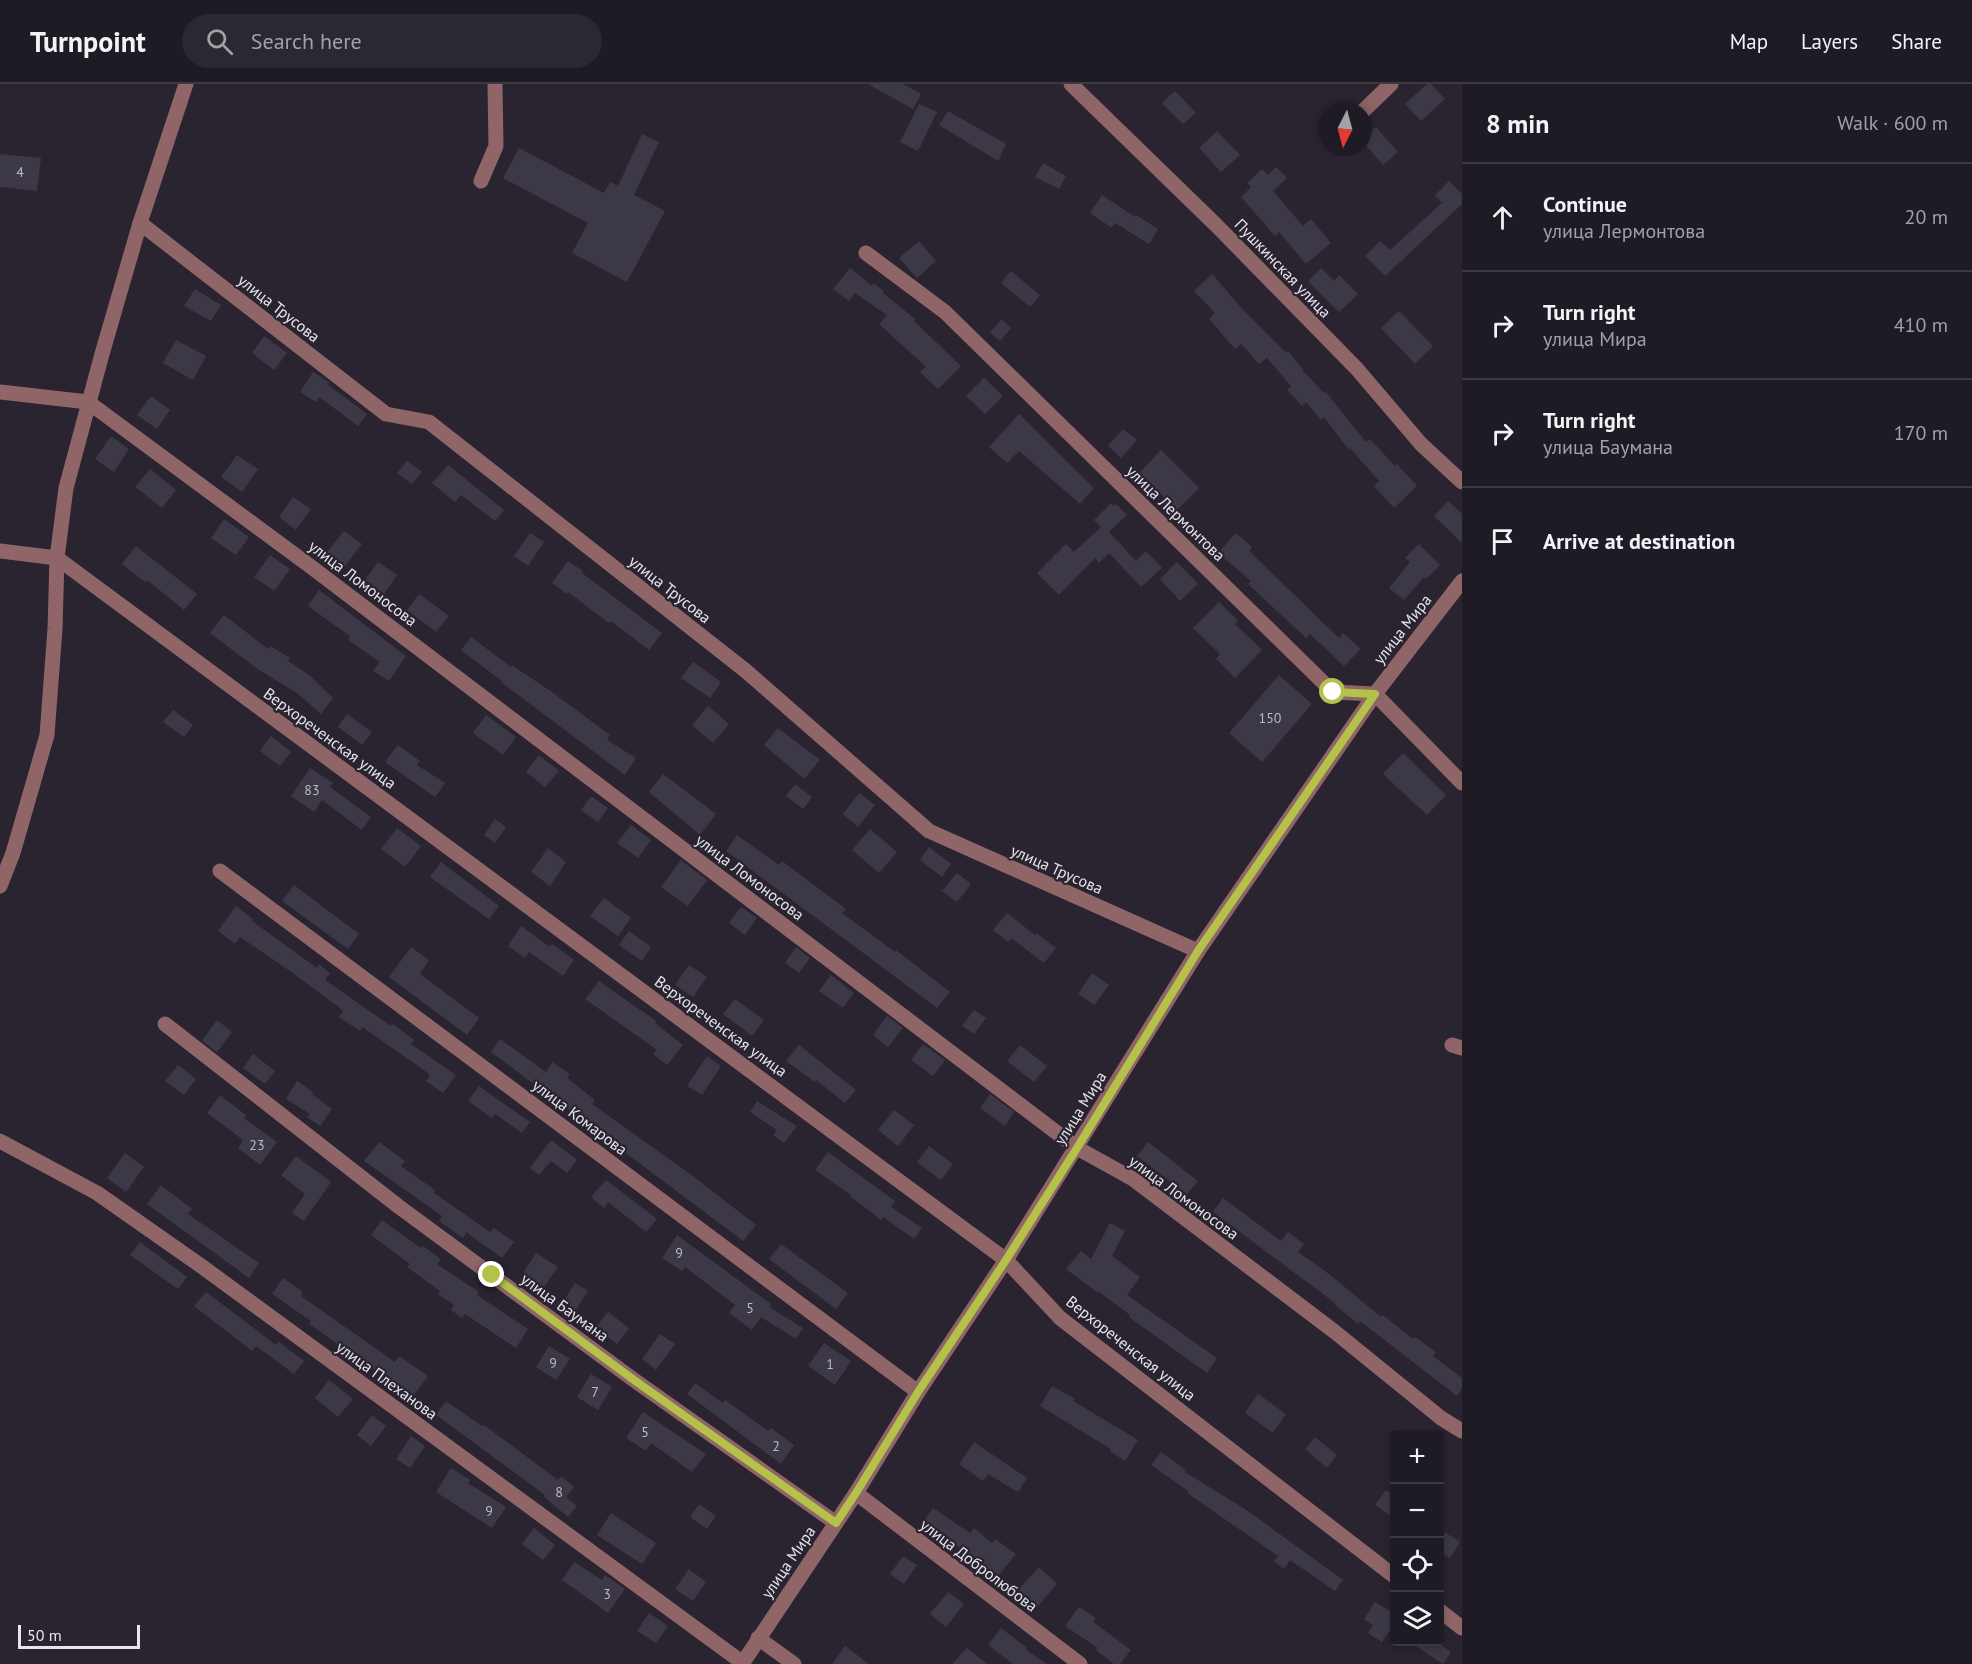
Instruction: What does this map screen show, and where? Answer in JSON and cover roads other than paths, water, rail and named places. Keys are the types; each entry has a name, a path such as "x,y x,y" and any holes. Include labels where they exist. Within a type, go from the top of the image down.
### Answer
{"street":[{"path":"0,886 13,853 46,735 55,629 57,558 66,488 88,402 141,223 186,84"},
{"path":"481,181 496,146 495,84"},
{"name":"Пушкинская улица","path":"1071,84 1250,259 1357,369 1421,444 1462,483"},
{"path":"1372,102 1391,84"},
{"name":"улица Трусова","path":"141,223 386,414 429,422 746,671 929,831 1198,951"},
{"name":"улица Лермонтова","path":"866,253 945,312 1333,692 1375,694"},
{"name":"улица Ломоносова","path":"0,392 88,402 310,566 1077,1148 1133,1179 1335,1332 1441,1418 1462,1431"},
{"name":"Верхореченская улица","path":"0,551 57,558 1006,1260 1060,1318 1390,1572"},
{"name":"улица Мира","path":"743,1664 1006,1260 1198,951 1375,694 1462,581"},
{"path":"1375,694 1462,783"},
{"name":"улица Комарова","path":"220,871 918,1392"},
{"name":"улица Баумана","path":"165,1024 398,1206 644,1387 836,1523"},
{"name":"улица Плеханова","path":"0,1141 97,1192 743,1664"},
{"name":"улица Добролюбова","path":"856,1493 1080,1664"},
{"path":"1444,1614 1462,1628"},
{"path":"758,1638 794,1664"}]}
